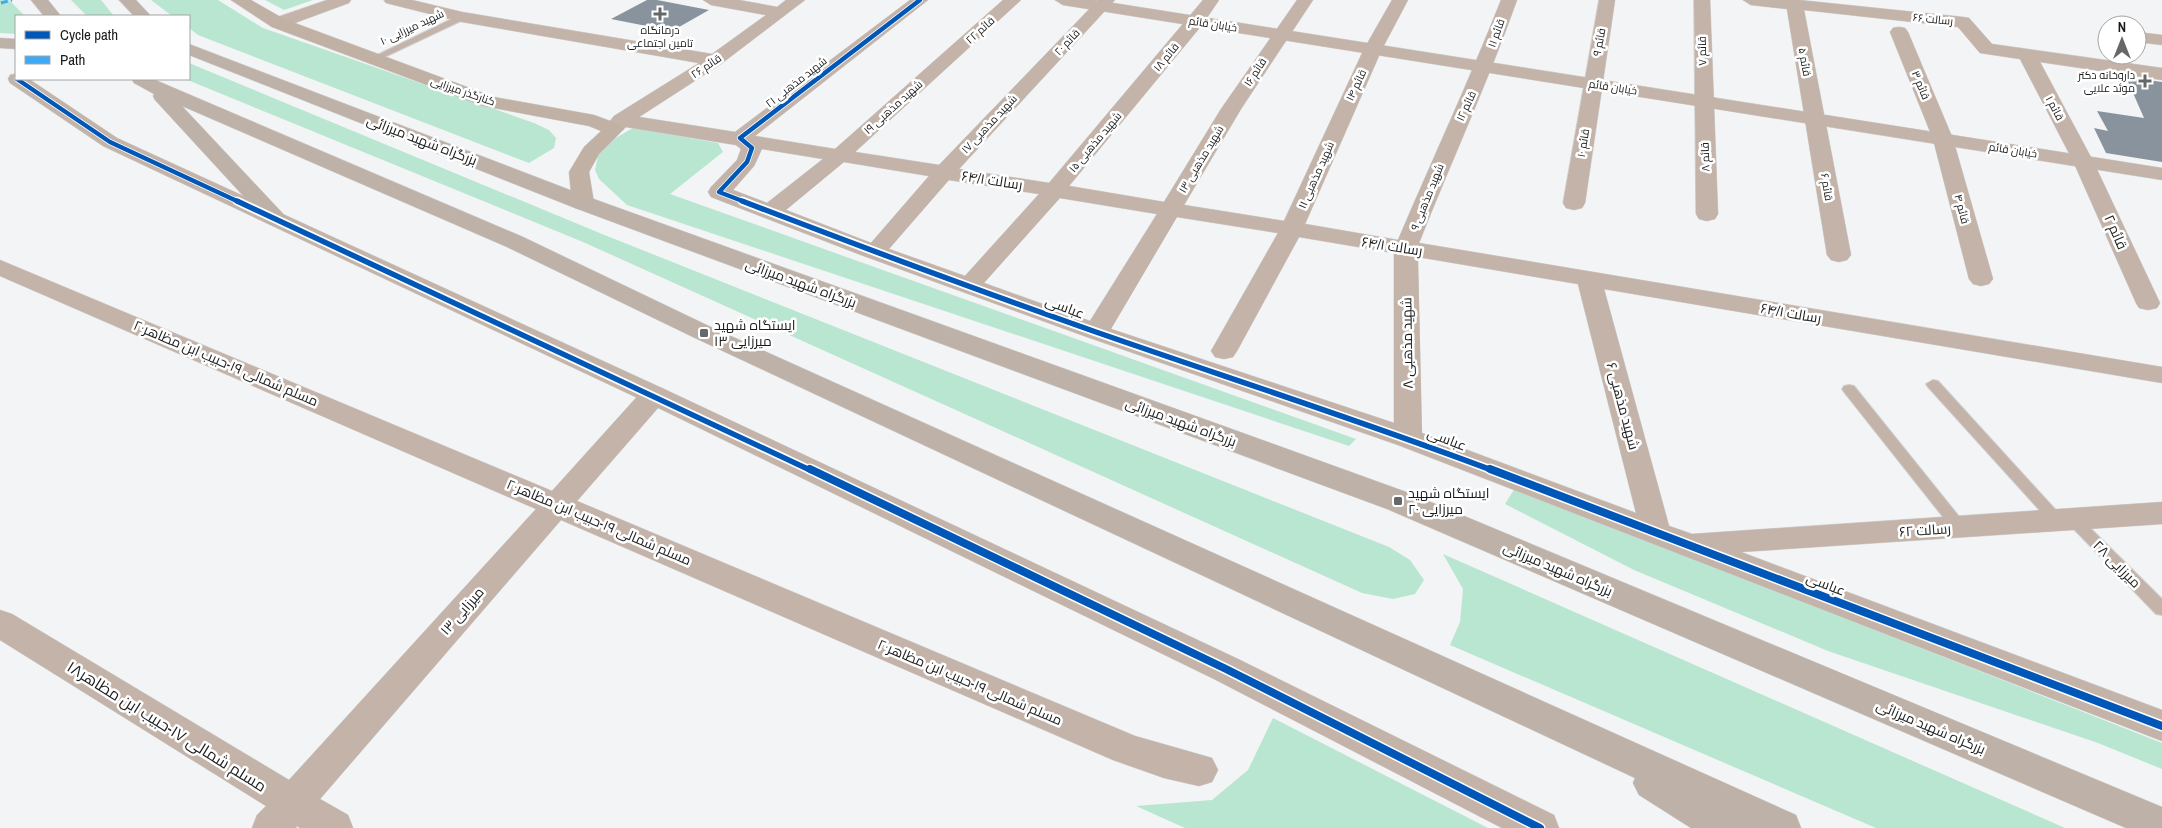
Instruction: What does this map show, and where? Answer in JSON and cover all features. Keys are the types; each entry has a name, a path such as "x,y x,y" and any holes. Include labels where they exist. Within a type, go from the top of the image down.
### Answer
{"highway":[{"path":"39,0 52,15"},
{"path":"127,0 142,15"},
{"path":"0,43 15,44"},
{"name":"بزرگراه شهید میرزائی","path":"190,49 583,202 1398,501 2162,825"},
{"path":"146,82 187,121 277,219"},
{"path":"146,82 515,242 704,333 1323,618 1544,717 1782,828"},
{"path":"1544,717 1724,828"}],"main road":[{"name":"کنارگذر میرزایی","path":"239,0 278,23 490,102 617,125"},
{"path":"583,202 579,172 591,151 617,125"}],"street":[{"path":"278,23 343,0"},
{"path":"392,0 462,17 715,60"},
{"path":"711,0 779,12"},
{"name":"قائم ۲۶","path":"617,125 715,60 797,0"},
{"name":"شهید مذهبی ۲۱","path":"740,138 920,0"},
{"name":"قائم ۲۲","path":"947,60 1013,0"},
{"name":"خیابان قائم","path":"1063,0 1104,3 1279,35 2162,174"},
{"name":"قائم ۱۸","path":"1135,94 1196,21 1211,0"},
{"name":"قائم ۱۶","path":"1231,109 1279,35 1305,0"},
{"name":"قائم ۱۴","path":"1340,121 1373,50 1400,0"},
{"name":"قائم ۱۱","path":"1484,67 1509,0"},
{"name":"قائم ۹","path":"1592,84 1607,0"},
{"name":"قائم ۷","path":"1702,0 1703,101"},
{"name":"رسالت ۶۶","path":"1757,0 1795,6 1864,6 1963,22 1986,49 2162,74"},
{"name":"قائم ۲۰","path":"1034,77 1104,3"},
{"name":"قائم ۵","path":"1795,6 1816,119"},
{"name":"قائم ۳","path":"1899,32 1943,139"},
{"path":"2147,38 2162,40"},
{"name":"قائم ۱","path":"2027,55 2083,161"},
{"name":"شهید مذهبی ۱۹","path":"770,212 840,155 947,60"},
{"name":"قائم ۱۲","path":"1448,145 1484,67"},
{"name":"شهید مذهبی ۱۷","path":"881,246 944,172 1034,77"},
{"path":"20,80 110,142 654,395 1226,669 1540,828"},
{"name":"قائم ۱۰","path":"1574,203 1592,84"},
{"name":"شهید مذهبی ۱۵","path":"970,285 1055,190 1135,94"},
{"name":"قائم ۸","path":"1703,101 1707,214"},
{"name":"شهید مذهبی ۱۳","path":"1096,332 1231,109"},
{"name":"قائم ۶","path":"1816,119 1839,255"},
{"name":"شهید مذهبی ۱۱","path":"1224,350 1292,229 1340,121"},
{"name":"رسالت ۶۴/۱","path":"617,125 740,138 2162,375"},
{"name":"عباسی","path":"740,138 752,148 748,162 719,192 1096,332 1408,438 2162,726"},
{"name":"قائم ۴","path":"1943,139 1980,279"},
{"name":"شهید مذهبی ۹","path":"1406,248 1448,145"},
{"name":"قائم ۲","path":"2083,161 2148,303"},
{"name":"شهید مذهبی ۸","path":"1406,248 1408,438"},
{"name":"مسلم شمالی ۱۹-حبیب ابن مظاهر۲۰","path":"0,266 1126,749 1164,762 1199,770"},
{"name":"شهید مذهبی ۶","path":"1589,279 1656,533"},
{"name":"میرزایی ۱۳","path":"282,816 654,395"},
{"name":"رسالت ۶۲","path":"1688,545 2162,513"},
{"name":"مسلم شمالی ۱۷-حبیب ابن مظاهر۱۸","path":"0,623 282,816 334,828"}],"lane":[{"name":"شهید میرزایی ۱۰","path":"373,58 462,17"},
{"name":"میرزایی ۲۸","path":"1933,384 2065,520 2162,610"},
{"path":"1849,389 1960,528"}],"green space":[{"path":"0,0 9,0 24,15 15,15 15,34 0,33"},
{"path":"71,0 101,0 113,15 86,15"},
{"path":"151,0 218,0 263,28 534,123 549,130 556,138 554,148 529,163 198,35 190,29 190,15 171,15"},
{"path":"265,0 313,0 284,10"},
{"path":"190,63 602,234 1389,547 1410,560 1424,580 1415,594 1393,599 1362,593 583,242 187,80 190,80"},
{"path":"633,128 718,143 723,152 670,194 1356,439 1349,446 627,205 599,179 595,170 600,147"},
{"path":"1515,488 2162,743 2162,769 2098,743 1828,651 1634,570 1505,504"},
{"path":"1443,554 2065,828 1876,828 1450,645 1460,622 1463,589"},
{"path":"1273,718 1488,828 1185,828 1136,806 1212,800 1248,770"}],"building":[{"name":"درمانگاه تامین اجتماعی","path":"647,0 657,0 709,10 672,31 611,19"},
{"path":"2126,77 2162,82 2162,162 2106,153 2094,128 2108,131 2097,111 2144,118"}],"marked path":[{"path":"1,3 12,0"}],"cycle path":[{"path":"920,0 740,138 752,148 747,162 719,192 869,250 1096,332 1408,438 2162,726"},
{"path":"18,80 110,142 654,395 1226,669 1540,828"}],"place":[{"name":"درمانگاه تامین اجتماعی","path":"660,14"},
{"name":"داروخانه دکتر موئد علایی","path":"2145,81"},
{"name":"ایستگاه شهید میرزایی ۱۳","path":"704,333"},
{"name":"ایستگاه شهید میرزایی ۲۰","path":"1398,501"}]}
